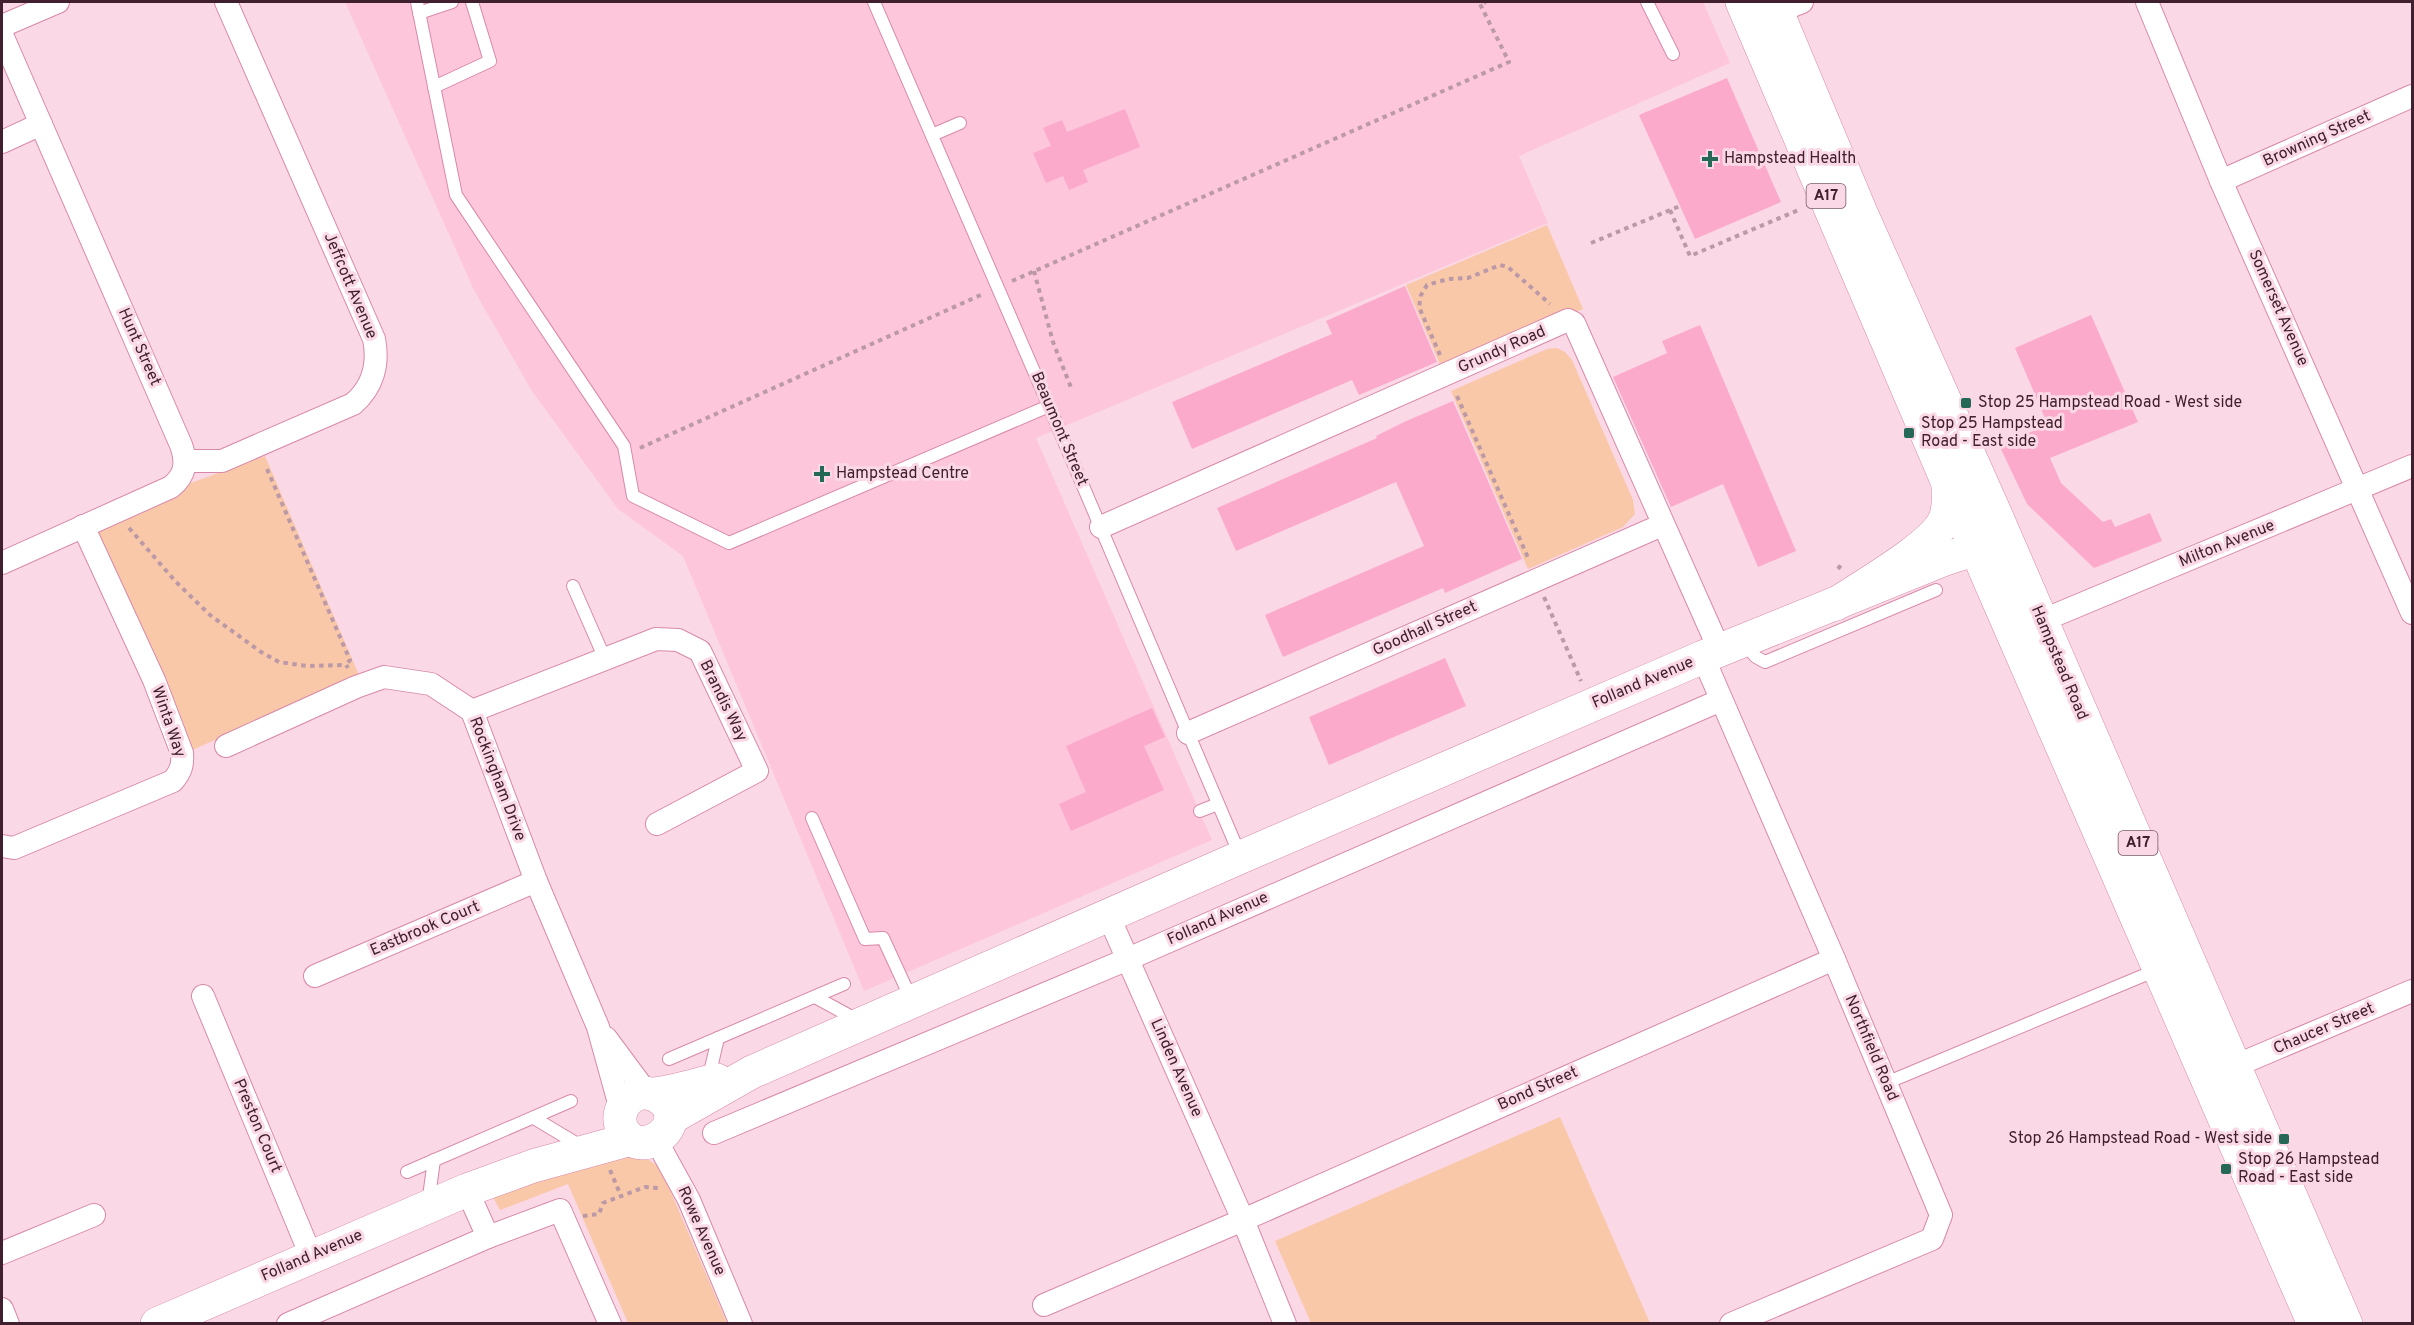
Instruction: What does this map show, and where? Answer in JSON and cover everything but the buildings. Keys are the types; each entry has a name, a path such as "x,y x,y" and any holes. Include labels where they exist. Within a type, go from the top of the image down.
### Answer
{"main road":[{"name":"Hampstead Road","path":"1769,8 1827,198 1948,482 2041,621 2221,1072 2314,1323"},
{"name":"Hampstead Road","path":"1769,8 1862,214 2160,969 2221,1072 2346,1323"},
{"path":"1852,606 1934,537 1946,519 1948,482"},
{"name":"Folland Avenue","path":"533,1166 574,1142 752,1072 1241,857 1722,650 1852,606 1991,544"},
{"name":"Folland Avenue","path":"157,1323 467,1190 533,1166 643,1116 708,1082 752,1072"}],"street":[{"path":"2,26 58,2"},
{"name":"Jeffcott Avenue","path":"186,461 222,461 353,404 362,397 369,384 375,370 377,354 374,339 226,2"},
{"name":"Somerset Avenue","path":"2147,2 2221,181 2412,613"},
{"name":"Hunt Street","path":"2,35 186,461"},
{"name":"Browning Street","path":"2221,181 2412,96"},
{"path":"2,141 41,124"},
{"name":"Grundy Road","path":"1101,527 1568,320 1574,323 1662,525 1722,650"},
{"path":"2,563 171,487 178,482 186,461"},
{"name":"Milton Avenue","path":"2041,621 2412,466"},
{"name":"Goodhall Street","path":"1188,733 1662,525"},
{"name":"Winta Way","path":"2,846 14,848 173,781 183,763 182,753 153,680 83,526"},
{"name":"Brandis Way","path":"472,711 656,639 678,640 700,651 757,771 657,824"},
{"name":"Northfield Road","path":"1722,650 1720,700 1834,959 1941,1215 1932,1239 1731,1323"},
{"name":"Rockingham Drive","path":"226,746 356,687 384,677 431,684 472,711 536,881 598,1028 643,1116"},
{"name":"Folland Avenue","path":"714,1133 1128,959 1720,700"},
{"name":"Eastbrook Court","path":"315,976 536,881"},
{"name":"Linden Avenue","path":"1109,917 1243,1220 1285,1323"},
{"name":"Bond Street","path":"1243,1220 1834,959"},
{"name":"Chaucer Street","path":"2221,1072 2412,991"},
{"name":"Preston Court","path":"203,996 311,1256"},
{"name":"Rowe Avenue","path":"643,1116 689,1200 741,1323"},
{"path":"467,1190 488,1237"},
{"path":"288,1323 488,1237 570,1213 610,1323"},
{"path":"2,1253 94,1215"},
{"path":"1044,1305 1243,1220"},
{"path":"2,1309 8,1323"}],"lane":[{"path":"452,2 418,7 456,195 624,446 633,496 729,543 1049,406"},
{"path":"434,87 490,61 472,2"},
{"name":"Beaumont Street","path":"874,2 1241,857"},
{"path":"1647,2 1673,54"},
{"path":"932,135 960,123"},
{"path":"573,586 605,659"},
{"name":"Folland Avenue","path":"1852,606 1936,590"},
{"path":"1200,812 1218,804"},
{"path":"812,818 865,939 883,938 913,1002"},
{"path":"1886,1083 2160,969"},
{"path":"669,1059 844,984"},
{"path":"815,997 863,1023"},
{"path":"708,1082 718,1038"},
{"path":"406,1172 571,1101"},
{"path":"534,1118 574,1142"},
{"path":"428,1208 434,1160"}],"path":[{"path":"625,454 1509,62 1480,4 1486,2"},
{"path":"1670,210 1690,256 1827,198"},
{"path":"1591,243 1680,206"},
{"path":"1443,363 1419,307 1421,295 1427,285 1437,281 1468,279 1500,265 1508,267 1541,298 1558,309"},
{"path":"1034,271 1053,342 1072,390"},
{"path":"1457,396 1529,560"},
{"path":"123,531 130,528 176,582 210,615 261,652 279,662 334,667 346,665 350,660 267,469"},
{"path":"1543,594 1582,681"},
{"path":"346,665 350,675"},
{"path":"608,1166 621,1196"},
{"path":"570,1213 599,1214 603,1203 645,1186 665,1189"}],"shaded area":[{"name":"Hampstead Centre","path":"345,2 1703,2 1730,63 1519,156 1548,223 1036,438 1212,840 864,991 683,556 618,509 532,391 474,290"},
{"path":"1547,225 1583,309 1442,369 1406,285"},
{"path":"1557,348 1565,352 1572,360 1633,500 1635,514 1623,527 1528,569 1451,391 1547,349"},
{"path":"265,456 359,675 188,752 84,522"},
{"path":"1560,1117 1650,1323 1311,1323 1275,1241"},
{"path":"621,1143 660,1167 727,1323 628,1323 568,1184 500,1210 492,1195"}],"place":[{"name":"Hampstead Health","path":"1710,159"},
{"name":"Stop 25 Hampstead Road - West side","path":"1966,403"},
{"name":"Stop 25 Hampstead Road - East side","path":"1909,433"},
{"name":"Hampstead Centre","path":"822,474"},
{"name":"Stop 26 Hampstead Road - West side","path":"2284,1139"},
{"name":"Stop 26 Hampstead Road - East side","path":"2226,1169"}]}
